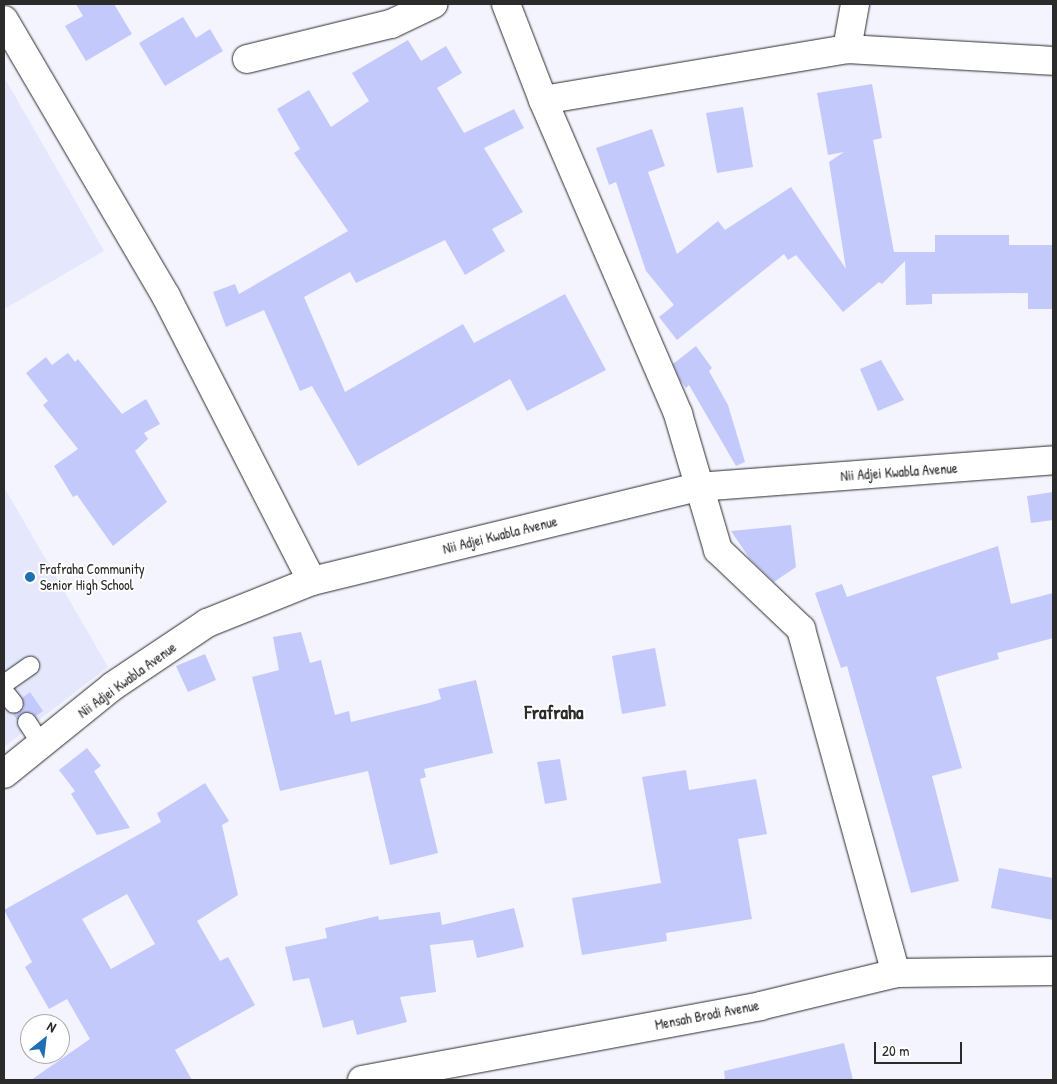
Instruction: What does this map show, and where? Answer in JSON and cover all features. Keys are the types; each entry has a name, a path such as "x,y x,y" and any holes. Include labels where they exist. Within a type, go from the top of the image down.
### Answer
{"street":[{"path":"247,59 391,24 433,4"},
{"path":"506,4 543,100 678,414 718,550 801,629 896,973"},
{"path":"847,49 855,4"},
{"path":"4,20 166,296 312,581"},
{"path":"543,100 847,49 1053,61"},
{"name":"Nii Adjei Kwabla Avenue","path":"4,772 42,745 113,686 207,623 312,581 698,487 1053,460"},
{"name":"Mensah Brodi Avenue","path":"362,1080 760,1006 896,973 1053,970"}],"lane":[{"path":"4,684 30,666"},
{"path":"27,722 42,745"}],"shaded area":[{"path":"4,77 104,251 4,309"},
{"name":"Frafraha Community Senior High School","path":"4,487 108,667 4,747"}],"building":[{"path":"76,4 114,4 132,34 86,61 65,26 83,16"},
{"path":"183,17 196,38 210,29 223,51 165,86 139,43"},
{"path":"408,40 421,61 446,46 462,73 437,88 464,133 514,109 524,128 484,148 523,212 492,229 505,251 465,275 445,240 356,283 350,272 304,297 345,392 463,324 474,343 565,294 606,370 527,411 510,379 358,466 312,386 300,391 264,310 226,327 213,292 235,284 239,294 348,231 294,153 300,149 277,109 309,90 331,127 369,101 352,73"},
{"path":"872,84 882,138 873,140 894,252 935,252 935,235 1009,235 1009,245 1053,245 1053,309 1028,309 1028,293 932,294 932,304 906,305 905,261 882,284 879,282 843,312 796,255 788,260 784,254 677,340 659,317 674,305 646,271 616,182 609,185 596,148 652,129 665,166 648,172 677,254 718,221 725,230 791,187 846,269 829,162 844,152 828,155 817,93"},
{"path":"743,107 753,167 717,173 706,113"},
{"path":"696,346 712,368 709,371 728,405 745,462 736,466 689,385 686,388 673,364"},
{"path":"68,353 75,362 78,359 122,414 146,399 160,424 144,433 148,439 135,451 167,502 113,546 77,495 73,497 54,466 78,449 43,405 48,401 26,373 46,357 52,365"},
{"path":"881,360 904,400 878,411 860,369"},
{"path":"1053,492 1053,520 1031,523 1027,496"},
{"path":"791,525 796,567 774,582 750,559 731,531"},
{"path":"998,546 1011,604 1053,593 1053,638 997,653 999,659 936,677 962,768 932,776 959,881 911,893 847,666 841,668 815,593 842,584 847,597"},
{"path":"301,632 310,663 321,660 335,715 349,711 351,722 441,699 438,689 476,680 493,753 424,769 426,777 420,779 438,853 390,865 368,771 280,791 252,677 279,670 273,637"},
{"path":"655,648 666,706 622,714 612,656"},
{"path":"205,654 216,680 188,692 176,666"},
{"path":"30,692 43,711 36,716 31,712 22,713 17,720 13,714 24,708 22,698"},
{"path":"87,748 101,766 94,771 130,828 97,835 71,794 75,791 59,770"},
{"path":"560,759 567,800 545,804 537,762"},
{"path":"686,770 689,790 756,779 767,834 738,839 752,919 666,933 667,941 582,955 572,898 661,883 642,777"},
{"path":"205,783 229,821 222,825 238,895 197,921 220,961 228,957 255,1005 175,1050 192,1080 31,1080 54,1064 70,1064 70,1053 90,1039 67,999 49,1009 25,967 32,962 4,910 161,822 157,813","holes":["127,894 155,944 111,969 82,919"]},
{"path":"999,868 1053,878 1053,920 991,908"},
{"path":"514,908 524,947 477,958 473,940 430,945 436,992 400,997 407,1022 357,1035 353,1020 323,1028 309,978 293,981 285,947 327,938 325,928 378,916 379,920 440,912 442,925"},
{"path":"844,1043 853,1080 725,1080 724,1071"}],"place":[{"name":"Frafraha Community Senior High School","path":"30,577"}],"district":[{"name":"Frafraha","path":"554,713"}]}
